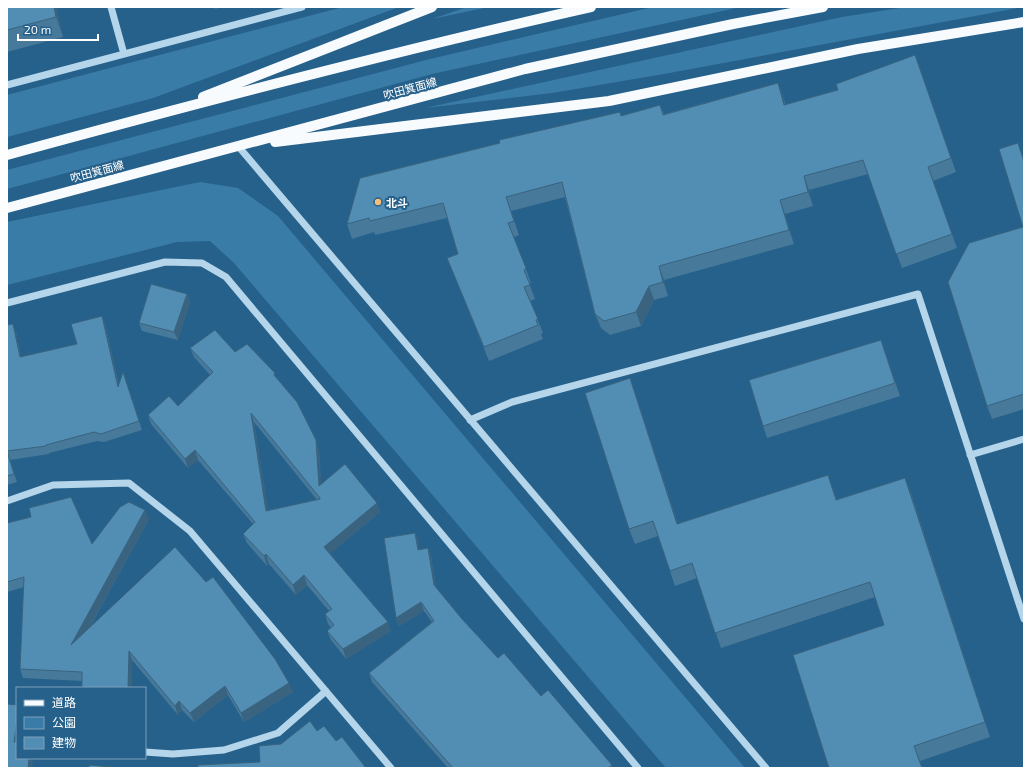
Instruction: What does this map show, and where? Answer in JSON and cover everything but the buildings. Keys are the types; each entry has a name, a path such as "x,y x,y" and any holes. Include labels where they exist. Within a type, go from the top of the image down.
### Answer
{"main road":[{"path":"162,113 432,7"},
{"path":"7,155 162,113 502,27 591,7"},
{"name":"吹田箕面線","path":"7,208 525,69 733,24 823,7"},
{"path":"238,146 609,101 858,49 1024,22"}],"street":[{"path":"111,7 124,54"},
{"path":"7,85 302,7"},
{"path":"238,146 766,768"},
{"path":"7,303 165,262 202,262 226,277 638,768"},
{"path":"470,420 512,402 918,294 1024,619"},
{"path":"970,455 1024,439"},
{"path":"7,500 53,485 129,482 190,530 391,768"},
{"path":"146,752 172,754 224,750 278,733 326,691"}],"green space":[{"path":"343,7 399,7 153,98 7,137 7,95"},
{"path":"467,7 489,7 432,19"},
{"path":"653,7 741,7 432,74 7,189 7,170 430,59"},
{"path":"906,7 1024,7 664,74 552,93 425,108 842,17"},
{"path":"200,182 238,188 278,216 745,768 666,768 234,263 210,241 177,242 7,285 7,222"}],"place":[{"name":"北斗","path":"378,202"}]}
